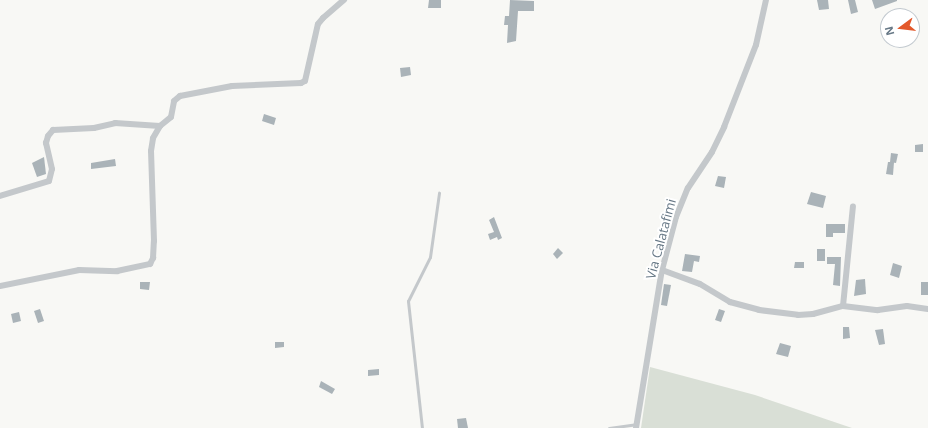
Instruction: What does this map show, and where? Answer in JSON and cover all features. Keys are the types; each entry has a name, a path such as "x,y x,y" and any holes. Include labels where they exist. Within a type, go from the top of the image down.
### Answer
{"street":[{"path":"0,286 79,270 118,271 150,264 153,258 154,241 151,151 153,138 160,126 171,116 174,101 180,96 211,92 224,87 301,83 305,81 318,24 344,0"},
{"name":"Via Calatafimi","path":"636,426 662,270 682,200 718,140 756,45 766,0"},
{"path":"0,196 49,181 52,169 46,143 48,136 53,130 94,128 115,123 160,126"},
{"path":"843,306 853,206"},
{"path":"662,270 700,284 730,302 759,310 813,314 843,306 878,310 907,306 928,309"}],"lane":[{"path":"422,428 408,301 430,257 439,193"},
{"path":"609,428 636,426"}],"shaded area":[{"path":"650,367 755,395 852,428 641,428"}],"building":[{"path":"429,0 441,0 441,8 428,8"},
{"path":"510,0 534,1 534,11 518,11 516,41 507,43 508,25 504,25 505,16 509,16"},
{"path":"817,0 828,0 829,9 819,10"},
{"path":"848,0 855,0 858,12 851,14"},
{"path":"872,0 897,0 897,1 875,9"},
{"path":"410,67 411,75 401,77 400,68"},
{"path":"264,114 276,118 274,125 262,121"},
{"path":"923,144 923,152 915,152 915,145"},
{"path":"891,153 898,154 896,163 890,162"},
{"path":"44,157 46,174 37,177 32,163"},
{"path":"115,159 116,166 91,169 91,163"},
{"path":"888,162 894,162 893,175 886,174"},
{"path":"718,176 726,177 724,188 715,186"},
{"path":"811,192 826,196 823,208 807,204"},
{"path":"494,217 502,238 498,240 497,237 490,240 488,234 494,232 489,220"},
{"path":"826,224 845,224 845,233 833,233 833,237 826,237"},
{"path":"558,248 563,253 557,259 553,254"},
{"path":"817,249 825,249 825,261 817,261"},
{"path":"685,254 700,256 699,262 694,261 692,272 682,271"},
{"path":"827,257 841,257 840,286 833,285 835,264 827,264"},
{"path":"795,262 804,262 804,268 794,268"},
{"path":"893,263 902,266 899,278 890,275"},
{"path":"865,279 866,294 854,296 856,280"},
{"path":"140,282 150,282 149,290 140,289"},
{"path":"921,282 928,282 928,295 921,295"},
{"path":"664,284 671,285 667,306 661,305"},
{"path":"40,309 44,321 38,323 34,311"},
{"path":"719,309 725,311 721,322 715,320"},
{"path":"19,312 21,321 13,323 11,314"},
{"path":"843,327 849,327 850,338 843,339"},
{"path":"883,329 885,344 879,345 875,330"},
{"path":"275,342 284,342 284,347 275,348"},
{"path":"780,343 791,346 788,357 776,354"},
{"path":"379,369 379,375 368,376 368,370"},
{"path":"321,381 335,389 332,394 319,387"},
{"path":"466,418 468,428 458,428 457,419"}]}
